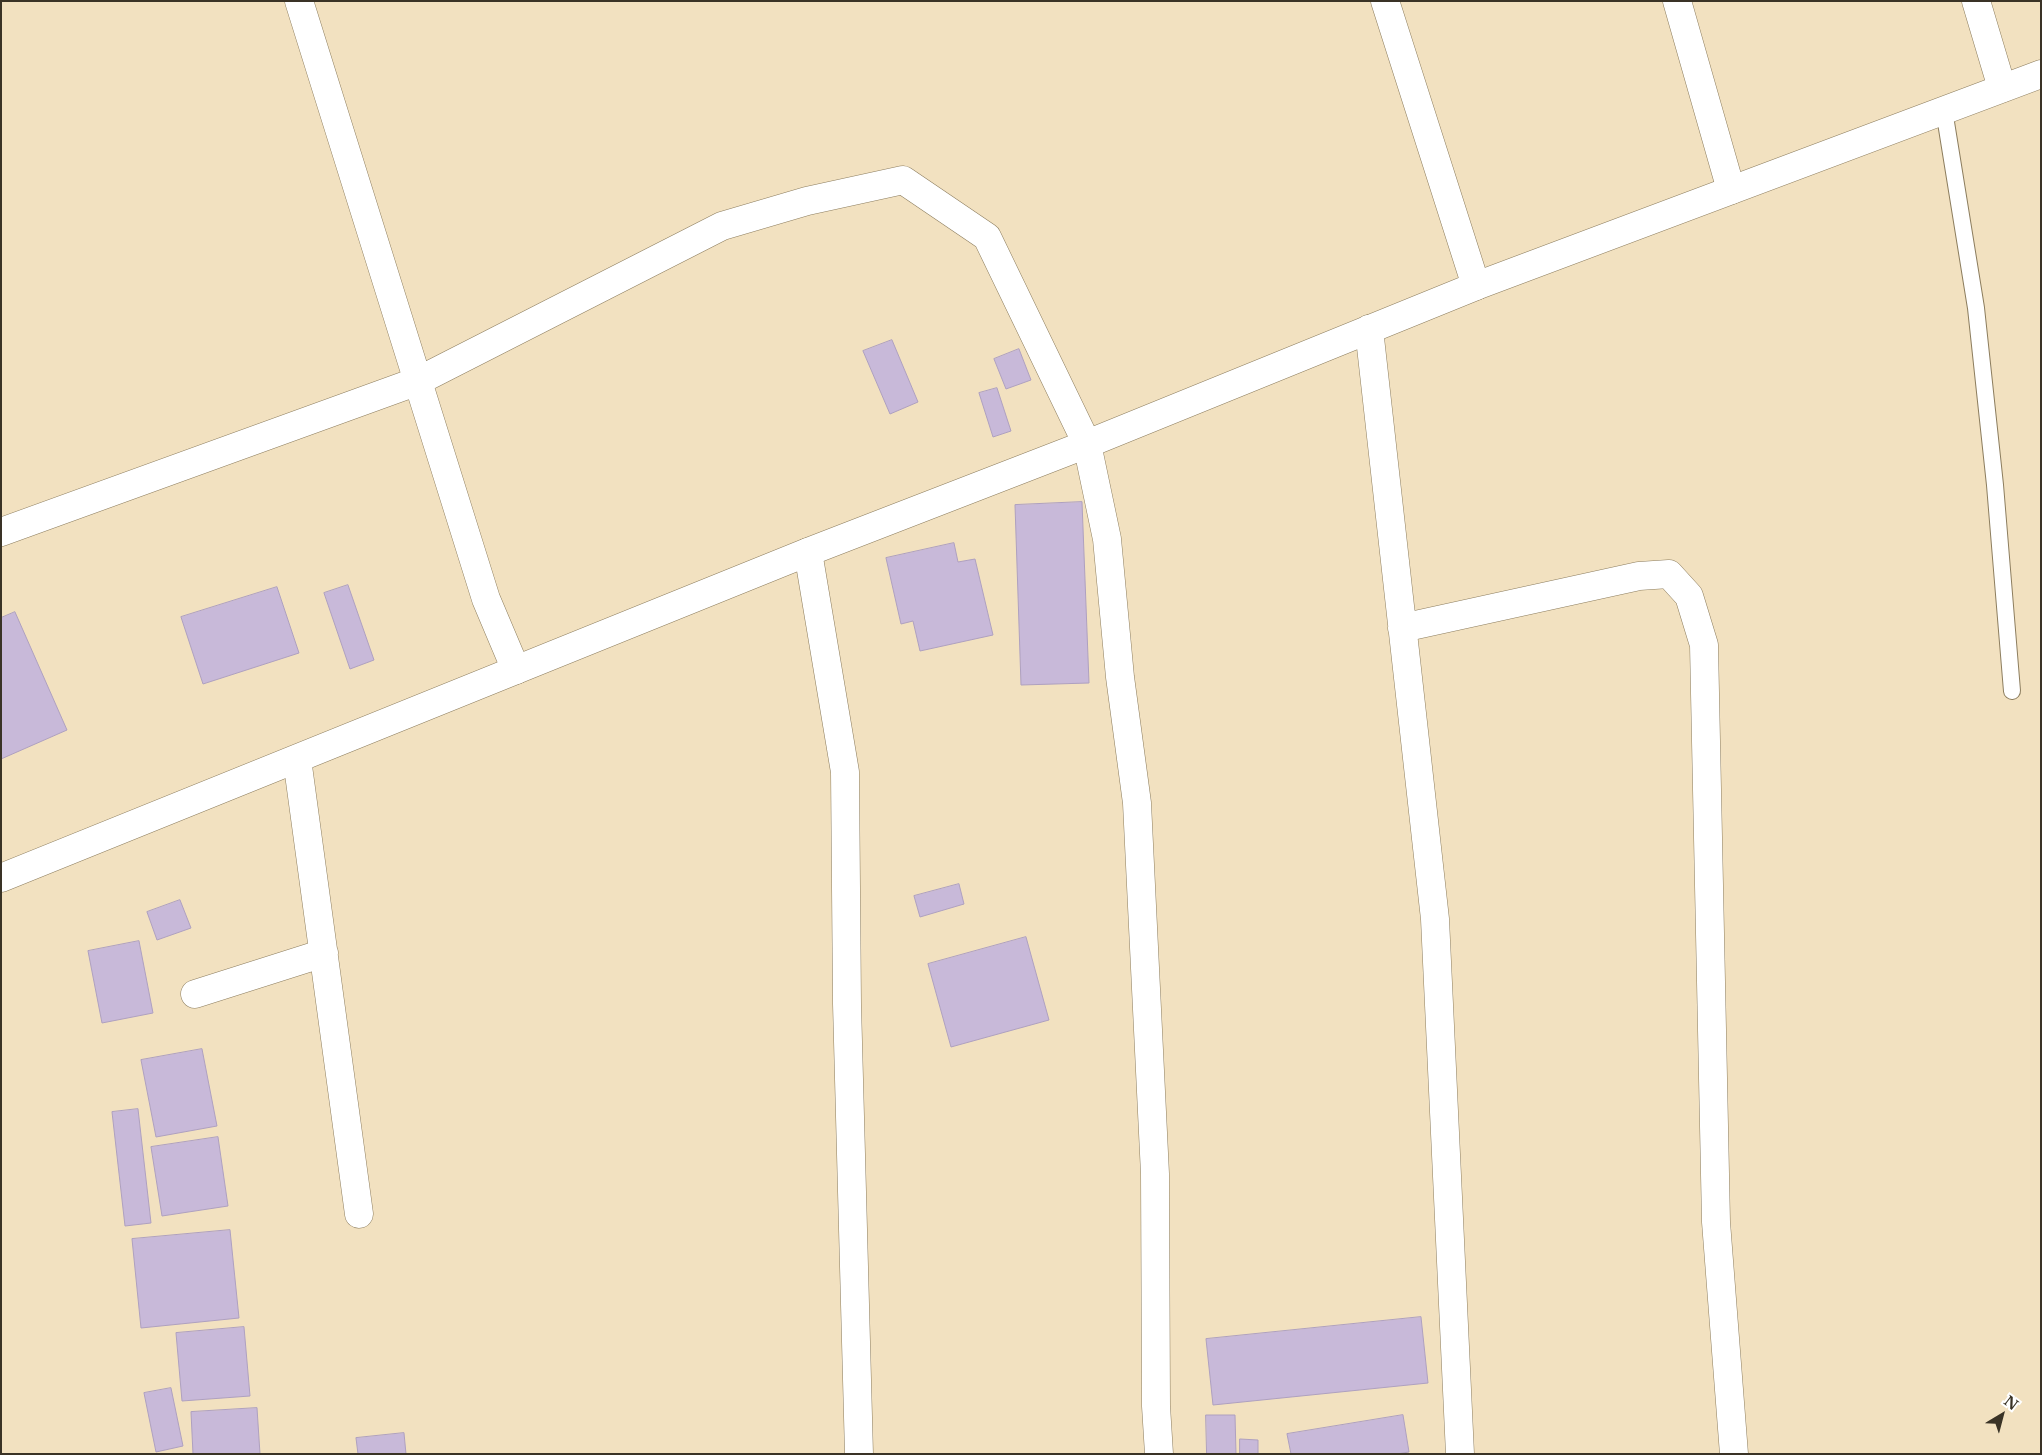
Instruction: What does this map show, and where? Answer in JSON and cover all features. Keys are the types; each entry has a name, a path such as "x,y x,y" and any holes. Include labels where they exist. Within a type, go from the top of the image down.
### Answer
{"street":[{"path":"299,1 486,599 516,670"},
{"path":"1385,1 1476,286"},
{"path":"1677,1 1731,190"},
{"path":"1976,1 2002,88"},
{"path":"1,878 808,552 1087,444 1476,286 2041,74"},
{"path":"1,532 418,382 722,226 807,201 903,180 987,237 1087,444 1106,539 1120,677 1137,803 1155,1174 1156,1406 1159,1454"},
{"path":"1369,329 1435,919 1460,1454"},
{"path":"808,552 845,772 847,1004 859,1454"},
{"path":"1402,628 1638,576 1669,574 1689,596 1704,645 1716,1222 1734,1454"},
{"path":"296,759 359,1214"},
{"path":"195,994 324,953"}],"lane":[{"path":"1944,110 1976,308 1995,485 2012,691"}],"building":[{"path":"892,340 918,402 890,414 863,351"},
{"path":"1019,349 1031,380 1006,389 994,359"},
{"path":"997,388 1011,431 993,437 979,393"},
{"path":"1082,502 1089,683 1021,685 1015,505"},
{"path":"954,543 958,562 975,559 993,635 920,651 913,621 901,624 886,558"},
{"path":"348,585 374,660 350,669 324,593"},
{"path":"277,587 299,653 203,684 181,617"},
{"path":"15,612 67,730 1,759 1,618"},
{"path":"959,884 964,904 920,917 914,896"},
{"path":"180,900 191,928 157,940 147,912"},
{"path":"1026,937 1049,1020 951,1047 928,964"},
{"path":"139,941 153,1013 102,1023 88,951"},
{"path":"202,1049 217,1126 156,1137 141,1060"},
{"path":"138,1109 151,1223 125,1226 112,1112"},
{"path":"218,1137 228,1206 162,1216 151,1147"},
{"path":"230,1230 239,1318 141,1328 132,1239"},
{"path":"1421,1317 1428,1383 1213,1405 1206,1339"},
{"path":"244,1327 250,1396 182,1401 176,1333"},
{"path":"171,1388 183,1446 156,1452 144,1393"},
{"path":"257,1408 260,1454 193,1454 191,1412"},
{"path":"1206,1415 1235,1415 1236,1454 1207,1454"},
{"path":"1403,1415 1409,1452 1397,1454 1291,1454 1287,1434"},
{"path":"404,1433 406,1454 358,1454 356,1438"},
{"path":"1240,1439 1258,1440 1258,1454 1240,1454"}]}
